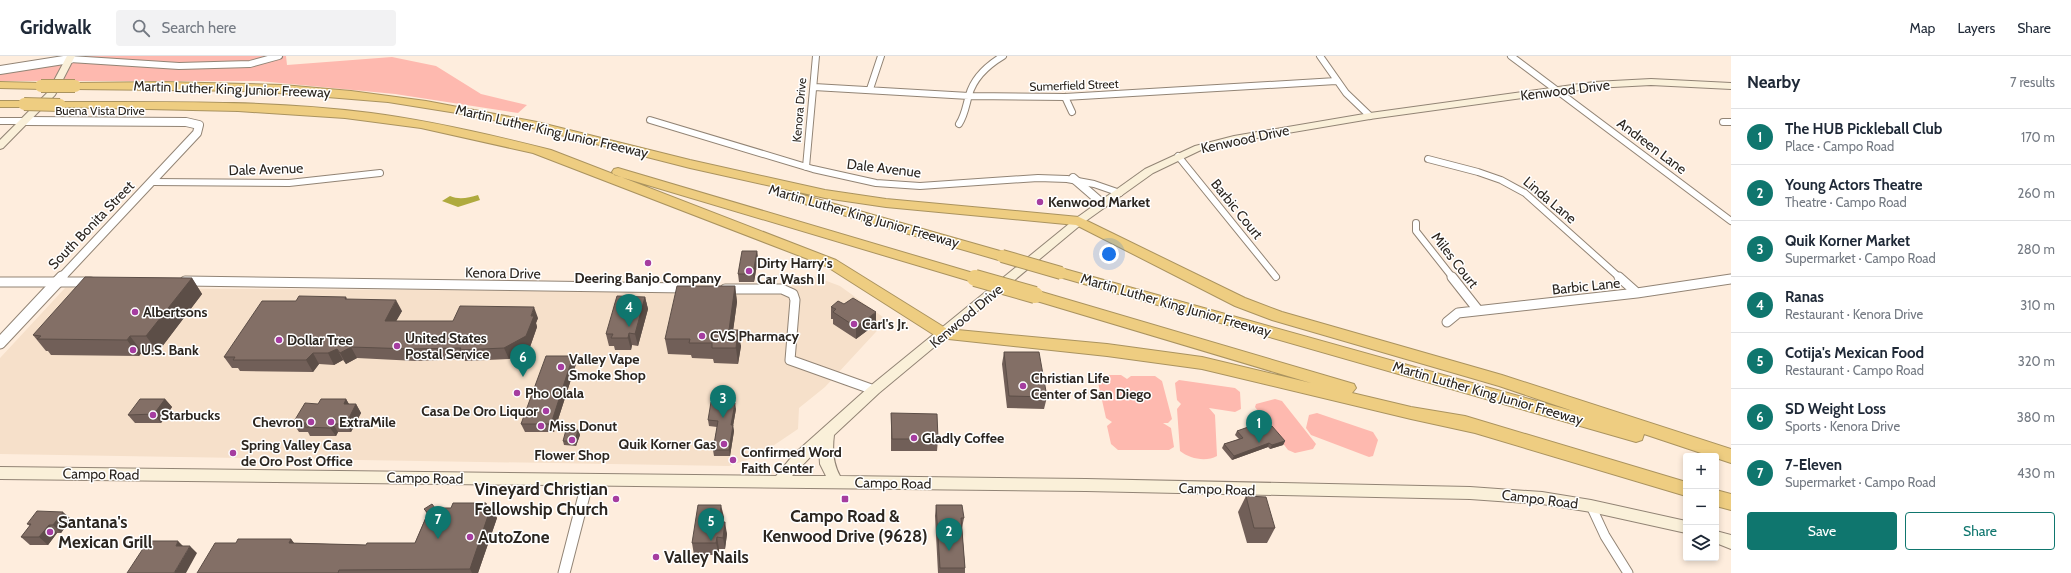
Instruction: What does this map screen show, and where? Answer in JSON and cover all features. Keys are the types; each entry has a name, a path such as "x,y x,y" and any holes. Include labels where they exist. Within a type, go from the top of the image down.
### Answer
{"highway":[{"name":"Martin Luther King Junior Freeway","path":"0,85 185,85 263,88 368,96 443,106 522,122 682,162 814,203 1699,453"},
{"name":"Martin Luther King Junior Freeway","path":"0,104 252,107 346,114 490,138 620,172 1683,488"},
{"path":"538,151 831,263 944,334 1107,350 1202,363 1411,413 1475,426"},
{"path":"682,162 825,194 886,203 1078,221 1240,302 1277,316 1502,381 1731,456"},
{"path":"1719,459 1731,462"},
{"path":"1719,499 1731,502"}],"main road":[{"path":"0,146 52,93 71,57"},
{"name":"Kenwood Drive","path":"779,482 799,458 874,390 944,334 1078,221 1150,171 1178,156 1198,148 1234,138 1370,116 1558,91 1633,82 1689,83 1731,86"},
{"path":"827,433 825,459 836,482"},
{"name":"Campo Road","path":"0,473 1125,485 1269,490 1470,493 1542,498 1591,506 1683,526"},
{"path":"1719,538 1731,542"}],"street":[{"path":"0,70 71,57 179,66 250,64 279,56"},
{"name":"Kenora Drive","path":"806,167 816,56"},
{"path":"870,89 881,56"},
{"path":"959,124 965,116 969,96 978,76 988,66 1003,56"},
{"path":"1320,56 1336,81 1360,108 1370,116"},
{"name":"Andreen Lane","path":"1511,56 1731,221"},
{"name":"Sumerfield Street","path":"814,87 870,89 969,96 1065,98 1336,81"},
{"path":"1065,98 1072,112"},
{"name":"Dale Avenue","path":"650,120 846,178 918,186 1046,178 1073,178 1107,186 1120,193"},
{"name":"Buena Vista Drive","path":"0,121 186,122 199,125"},
{"path":"1723,122 1731,122"},
{"name":"South Bonita Street","path":"1,341 197,133 199,125"},
{"name":"Barbic Court","path":"1178,156 1276,278"},
{"name":"Linda Lane","path":"1428,159 1474,168 1507,182 1525,193 1637,293"},
{"name":"Dale Avenue","path":"152,182 289,183 380,173"},
{"path":"1073,178 1103,204"},
{"name":"Miles Court","path":"1416,223 1416,231 1478,310"},
{"name":"Barbic Lane","path":"1447,322 1458,314 1478,310 1637,293 1731,279"},
{"name":"Kenora Drive","path":"179,281 694,288"},
{"path":"0,282 98,282"},
{"path":"716,289 782,289 793,294 796,300 790,360 874,390"},
{"path":"564,573 588,480"},
{"path":"1591,506 1605,536 1628,573"}],"shaded area":[{"path":"71,56 286,56 287,65 392,57 436,66 481,94 527,105 518,113 395,94 259,81 0,81 0,73"},
{"path":"478,195 480,200 458,207 442,201 450,196 464,198"},
{"path":"808,274 840,286 887,320 825,387 799,408 798,429 758,456 729,466 0,454 0,358 65,288 783,292"},
{"path":"1102,375 1121,375 1127,379 1131,376 1155,376 1162,381 1172,419 1168,423 1163,423 1171,428 1174,447 1169,450 1118,450 1111,444 1107,426 1112,422 1106,418 1097,378"},
{"path":"1179,380 1235,388 1240,392 1241,409 1235,412 1209,408 1215,415 1217,456 1213,458 1193,458 1180,451 1177,409 1181,404 1177,400 1175,383"},
{"path":"1275,399 1282,401 1316,444 1313,449 1295,453 1288,450 1255,407 1256,404"},
{"path":"1317,413 1373,432 1378,440 1373,456 1369,457 1311,435 1306,428 1309,415"}],"building":[{"path":"742,251 757,251 753,274 738,274"},
{"path":"85,277 192,278 146,336 130,336 127,340 37,339 41,336 33,335"},
{"name":"CVS Pharmacy","path":"677,286 735,286 729,330 738,330 736,348 712,348 712,343 689,343 690,339 665,339"},
{"path":"299,296 396,300 385,321 453,321 460,306 534,307 531,316 534,316 526,336 504,348 460,350 461,348 411,349 351,347 340,353 337,349 328,353 313,353 306,360 233,360 235,357 224,357 262,301 296,301"},
{"path":"617,296 645,297 635,334 629,333 628,338 611,338 613,334 606,334"},
{"path":"853,298 876,312 856,327 833,312 836,309 831,307 838,301 844,304"},
{"name":"Christian Life Center of San Diego","path":"1004,352 1039,352 1047,397 1009,396"},
{"path":"546,356 573,356 551,424 521,424"},
{"path":"140,399 165,399 154,414 128,415"},
{"path":"321,399 346,399 344,404 356,404 346,424 333,424 330,428 305,427 307,423 293,423 305,403 318,404"},
{"path":"711,402 735,403 729,450 713,450 718,421 708,420"},
{"path":"891,413 937,414 938,439 892,439"},
{"path":"1265,421 1270,427 1272,426 1285,441 1272,445 1269,443 1234,456 1224,444 1243,438 1237,431"},
{"path":"566,430 578,430 575,441 563,441"},
{"path":"1246,496 1266,497 1275,528 1254,528"},
{"path":"453,503 486,503 485,507 491,507 470,569 339,570 338,573 197,573 215,543 236,543 238,539 291,539 289,543 366,545 367,543 415,543 428,513 424,509 432,504 435,508 451,508"},
{"path":"698,505 721,505 719,522 725,522 723,538 717,537 716,543 692,543"},
{"path":"936,505 962,505 964,518 961,518 965,568 940,568"},
{"path":"37,511 63,512 53,525 49,525 39,537 21,537 31,524 27,524"},
{"path":"148,541 178,541 176,546 190,546 174,573 127,573"}],"place":[{"name":"Kenwood Market","path":"1040,202"},
{"name":"Deering Banjo Company","path":"648,263"},
{"name":"Dirty Harry's Car Wash II","path":"749,271"},
{"name":"Albertsons","path":"135,312"},
{"name":"Carl's Jr.","path":"854,324"},
{"name":"Ranas","path":"629,327"},
{"name":"CVS Pharmacy","path":"702,336"},
{"name":"Dollar Tree","path":"279,340"},
{"name":"United States Postal Service","path":"397,346"},
{"name":"U.S. Bank","path":"133,350"},
{"name":"Valley Vape Smoke Shop","path":"561,367"},
{"name":"SD Weight Loss","path":"523,377"},
{"name":"Christian Life Center of San Diego","path":"1023,386"},
{"name":"Pho Olala","path":"517,393"},
{"name":"Casa De Oro Liquor","path":"546,411"},
{"name":"Starbucks","path":"153,415"},
{"name":"Quik Korner Market","path":"723,418"},
{"name":"Chevron","path":"311,422"},
{"name":"ExtraMile","path":"331,422"},
{"name":"Miss Donut","path":"541,426"},
{"name":"Gladly Coffee","path":"914,438"},
{"name":"Flower Shop","path":"572,440"},
{"name":"The HUB Pickleball Club","path":"1259,443"},
{"name":"Quik Korner Gas","path":"724,444"},
{"name":"Spring Valley Casa de Oro Post Office","path":"233,453"},
{"name":"Confirmed Word Faith Center","path":"733,460"},
{"name":"Vineyard Christian Fellowship Church","path":"616,499"},
{"name":"Campo Road & Kenwood Drive (9628)","path":"845,499"},
{"name":"Santana's Mexican Grill","path":"50,532"},
{"name":"AutoZone","path":"470,537"},
{"name":"7-Eleven","path":"438,539"},
{"name":"Cotija's Mexican Food","path":"711,541"},
{"name":"Young Actors Theatre","path":"949,551"},
{"name":"Valley Nails","path":"656,557"}]}
